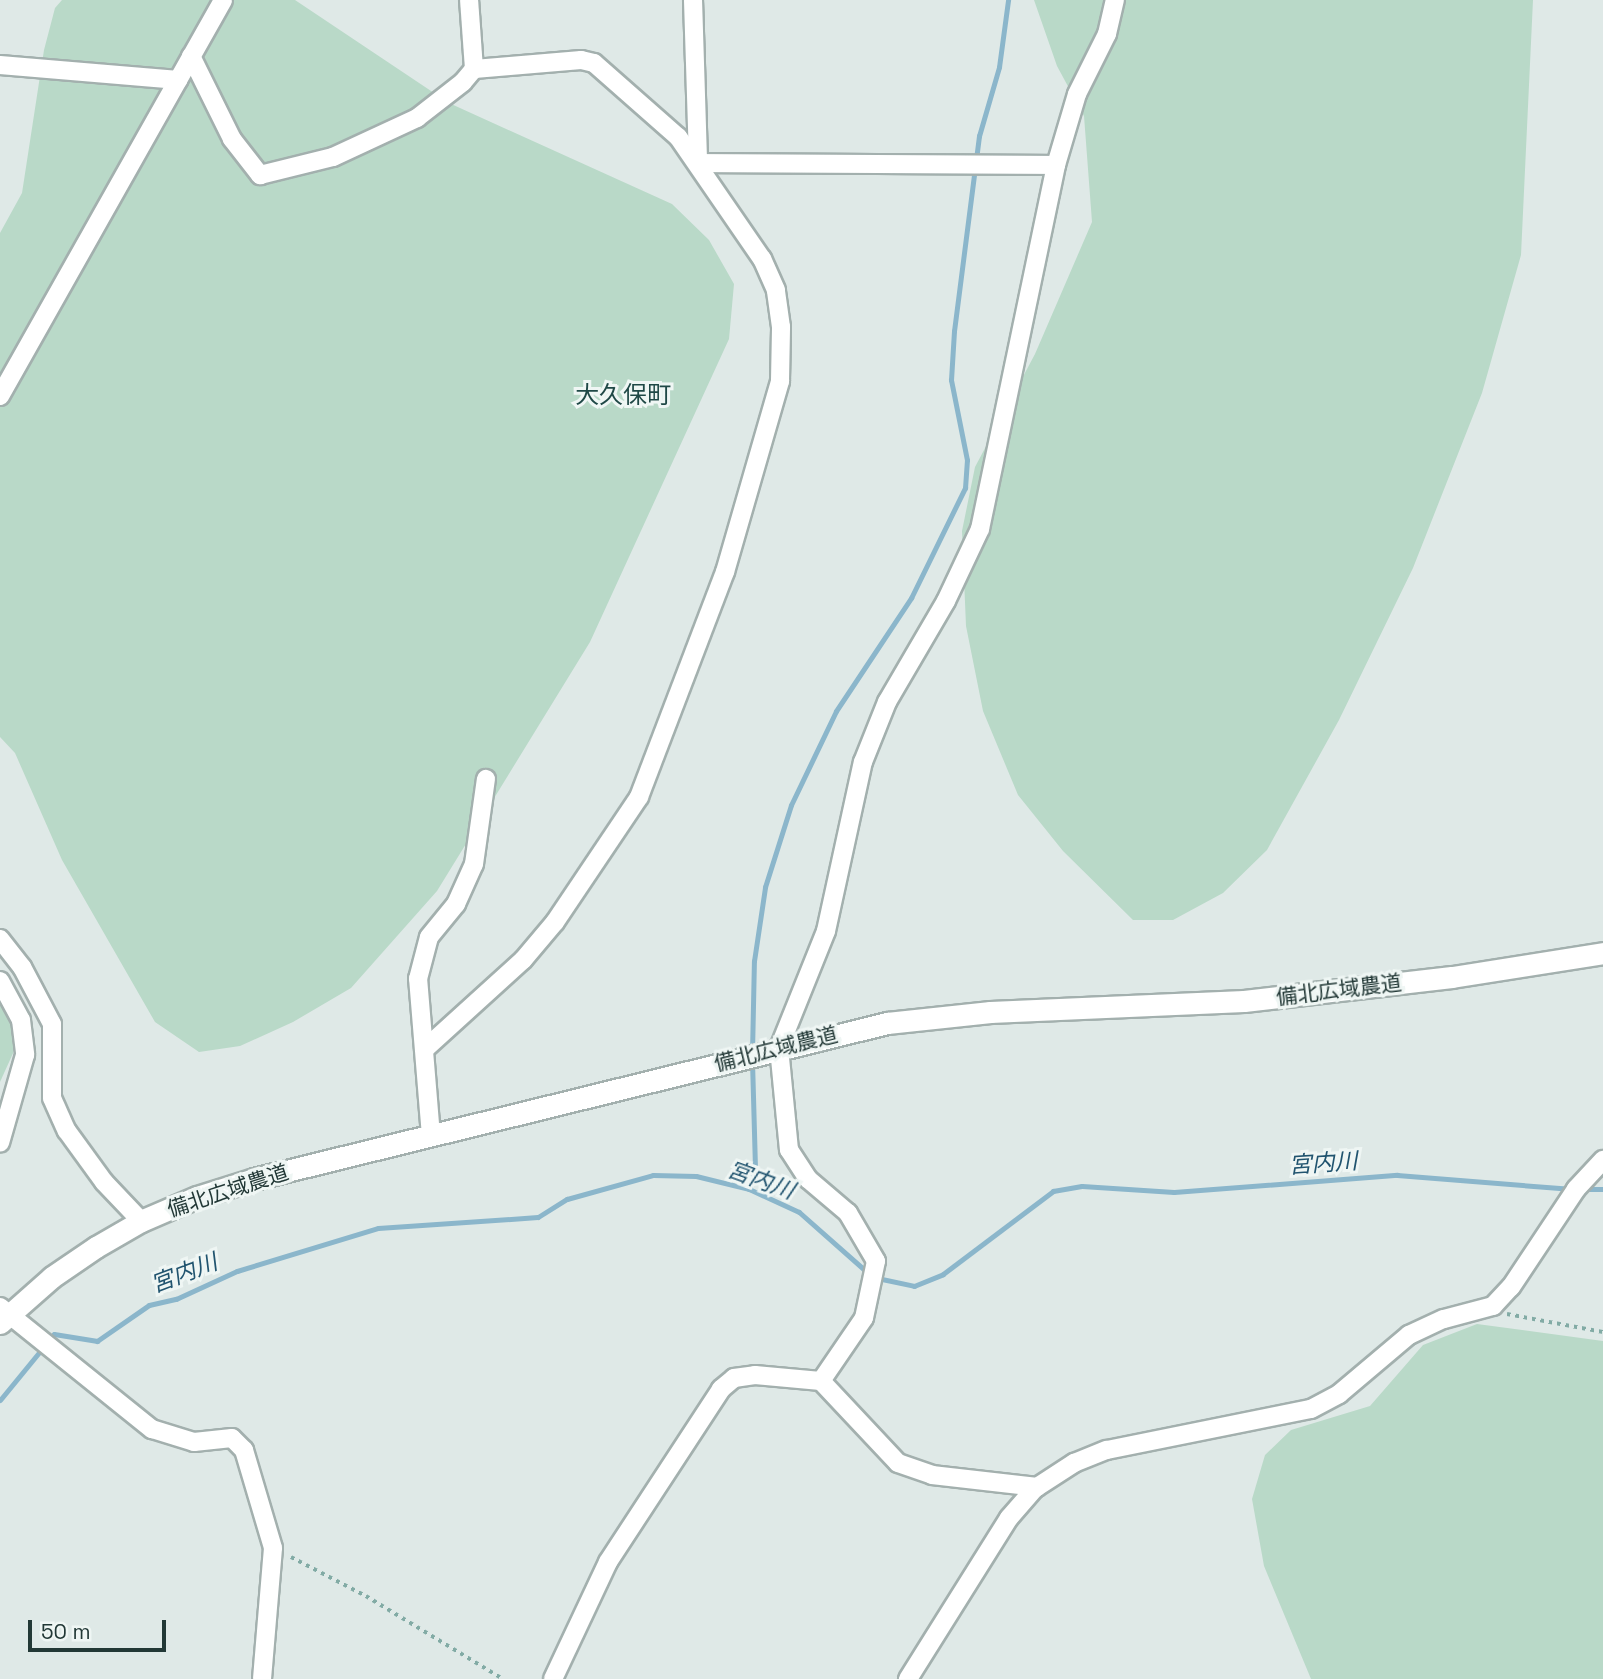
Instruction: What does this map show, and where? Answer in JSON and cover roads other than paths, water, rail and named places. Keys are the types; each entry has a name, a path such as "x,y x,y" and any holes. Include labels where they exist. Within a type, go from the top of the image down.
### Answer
{"street":[{"path":"0,396 223,0"},
{"path":"469,0 474,69"},
{"path":"693,0 694,129 698,163"},
{"path":"821,1381 864,1318 876,1261 848,1213 808,1179 789,1150 779,1048 826,931 863,762 887,702 946,601 980,529 1056,165 1077,94 1107,34 1115,0"},
{"path":"191,56 232,139 260,176 333,157 417,118 474,69 594,63 678,137 762,259 776,290 781,327 780,381 725,572 639,797 555,922 523,960 426,1047"},
{"path":"0,65 178,80"},
{"path":"698,163 1056,165"},
{"path":"431,1136 426,1047 418,979 429,937 456,904 474,864 486,779"},
{"path":"0,939 22,967 52,1024 52,1098 67,1131 104,1182 141,1221"},
{"name":"備北広域農道","path":"3,1315 52,1277 141,1221 254,1179 887,1023 990,1012 1244,1001 1452,977 1603,953"},
{"path":"0,981 21,1020 25,1055 0,1143"},
{"path":"908,1679 1009,1518 1037,1487 1074,1463 1107,1450 1311,1409 1339,1394 1409,1335 1444,1319 1493,1306 1511,1287 1576,1189 1603,1160"},
{"path":"3,1315 60,1352 152,1429 194,1442 232,1438 244,1450 273,1548 262,1679"},
{"path":"553,1679 608,1562 721,1389 734,1378 755,1375 821,1381 898,1462 932,1475 1037,1487"}],"waterway":[{"path":"752,1053 754,961 765,887 791,805 836,711 911,598 965,488 967,460 951,380 954,331 979,136 999,67 1008,0"},
{"path":"749,1189 755,1168 752,1062"},
{"name":"宮内川","path":"0,1400 54,1334 97,1341 149,1305 176,1299 237,1271 378,1228 538,1217 567,1199 653,1175 696,1176 749,1189 799,1212 868,1273"},
{"name":"宮内川","path":"877,1278 914,1286 943,1274 1053,1191 1082,1186 1174,1192 1397,1175 1572,1189"},
{"name":"宮内川","path":"1582,1189 1603,1189"}],"district":[{"name":"大久保町","path":"623,395"}]}
